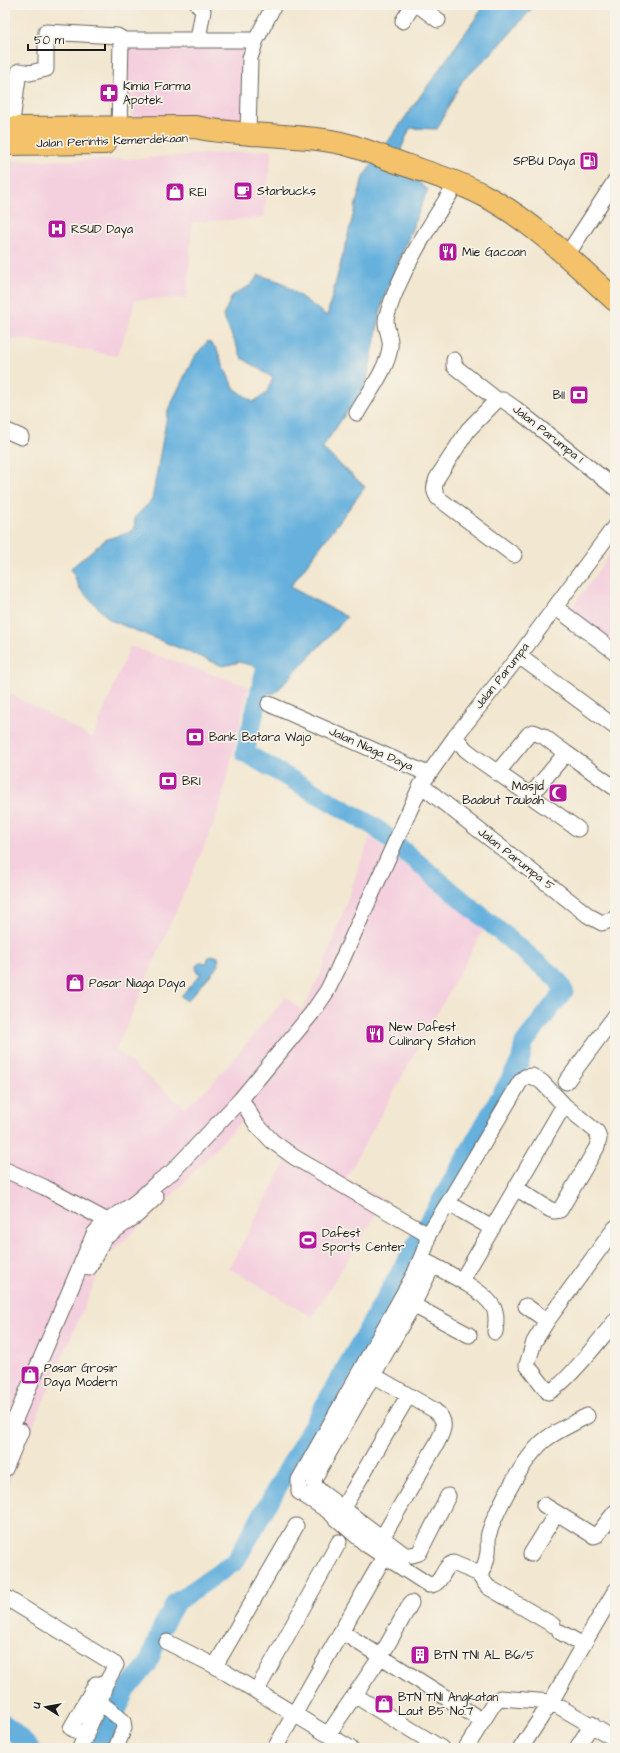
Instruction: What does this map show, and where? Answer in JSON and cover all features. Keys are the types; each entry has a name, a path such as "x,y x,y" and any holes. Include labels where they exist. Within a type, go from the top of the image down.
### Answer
{"highway":[{"name":"Jalan Perintis Kemerdekaan","path":"70,136 119,128 195,127 217,132 248,133 338,142 428,172 485,196 520,219 567,255 615,300"},
{"name":"Jalan Perintis Kemerdekaan","path":"7,133 195,139 217,132"}],"street":[{"path":"198,5 203,11 198,39"},
{"path":"248,133 249,72 256,40 274,5"},
{"path":"403,21 413,5"},
{"path":"418,5 438,20"},
{"path":"7,133 19,71 30,73 46,69 46,32 117,36 124,40 256,40"},
{"path":"119,128 120,44 124,40"},
{"path":"567,255 615,181"},
{"path":"357,412 387,358 390,340 385,323 398,284 419,242 457,183"},
{"name":"Jalan Parumpa 1","path":"454,360 454,366 497,400 503,400 516,409 615,488"},
{"path":"497,400 464,436 437,478 434,486 434,492 438,498 514,555"},
{"path":"5,430 21,437"},
{"name":"Jalan Parumpa","path":"114,1224 159,1179 171,1173 240,1099 312,1013 327,991 425,779 455,737 519,656 615,526"},
{"path":"555,607 615,652"},
{"path":"519,656 615,726"},
{"name":"Jalan Niaga Daya","path":"269,704 425,779"},
{"path":"498,773 529,734 533,732 543,736 615,788"},
{"path":"455,737 466,750 578,829"},
{"path":"530,796 566,753"},
{"name":"Jalan Parumpa 5","path":"425,779 589,916 602,923 614,919"},
{"path":"566,1082 615,1016"},
{"path":"422,1230 448,1203 520,1082 525,1077 532,1076 542,1082 564,1105 597,1132 599,1139 597,1147 560,1210 549,1210 516,1188"},
{"path":"240,1099 256,1124 272,1141 294,1157 422,1230"},
{"path":"462,1280 564,1105"},
{"path":"5,1170 44,1187 114,1224"},
{"path":"448,1203 492,1228"},
{"path":"5,1443 89,1243 99,1228 114,1224"},
{"path":"5,1469 98,1249 114,1224"},
{"path":"615,1228 547,1321 534,1342 526,1365 548,1392 558,1386 567,1377 615,1321"},
{"path":"422,1230 427,1262 413,1305 315,1477 314,1485 321,1492 405,1555 412,1556 419,1553 448,1496"},
{"path":"427,1262 462,1280 491,1303 496,1318 495,1332"},
{"path":"427,1262 403,1296 299,1480 299,1492 328,1510 367,1545 418,1579 429,1584 433,1585 437,1582 448,1565 453,1563 482,1575"},
{"path":"413,1305 469,1335"},
{"path":"526,1306 547,1321"},
{"path":"373,1376 441,1415 445,1423 443,1432 437,1443 382,1538"},
{"path":"343,1508 408,1396"},
{"path":"583,1645 488,1587 481,1581 486,1561 488,1539 493,1522 517,1476 539,1446 547,1439 587,1416"},
{"path":"531,1554 550,1509 594,1536 597,1535 615,1512"},
{"path":"215,1666 296,1526"},
{"path":"257,1690 339,1542"},
{"path":"275,1748 296,1714 381,1562"},
{"path":"521,1748 552,1702 615,1591"},
{"path":"5,1597 116,1665 105,1685 104,1704 82,1742 71,1728 96,1684 105,1685"},
{"path":"329,1734 381,1656 411,1603"},
{"path":"342,1632 483,1721"},
{"path":"167,1642 215,1666 257,1690 350,1748"},
{"path":"354,1695 441,1748"},
{"path":"466,1748 495,1702 502,1697 552,1702 592,1724 615,1739"},
{"path":"104,1704 123,1720 124,1728 116,1748"},
{"path":"577,1748 592,1724"}],"shaded area":[{"path":"117,42 241,42 247,126 134,129 131,105 119,103"},
{"name":"RSUD Daya","path":"272,150 264,218 192,222 188,296 184,298 135,300 130,320 117,356 27,340 5,339 5,161 111,160"},
{"path":"615,548 615,653 567,614"},
{"path":"130,646 249,687 218,814 116,1050 185,1108 211,1085 286,997 302,1011 321,973 370,837 484,929 346,1178 385,1200 312,1317 229,1268 286,1161 243,1119 164,1204 105,1258 5,1491 5,697 9,693 93,738"}],"water":[{"path":"485,5 535,5 497,48 462,81 437,129 410,128 401,149 423,187 428,189 383,300 366,384 322,448 365,487 290,587 347,617 275,693 260,694 262,668 239,662 223,666 110,620 80,589 71,568 105,540 134,530 135,517 152,500 168,410 194,357 208,341 216,348 233,387 253,402 266,394 273,378 242,358 223,316 232,296 251,285 259,275 281,282 327,316 363,177"},
{"path":"212,955 218,957 219,965 187,1001 181,996 201,974 197,972 196,966 201,962 207,963 208,958"}],"waterway":[{"path":"98,1748 127,1690 148,1664 162,1627 176,1602 235,1562 520,1062 524,1043 564,991 558,980 375,827 245,753 265,670"},
{"path":"5,1724 30,1748"}],"place":[{"name":"Kimia Farma Apotek","path":"109,93"},
{"name":"SPBU Daya","path":"589,161"},
{"name":"Starbucks","path":"243,191"},
{"name":"REI","path":"175,192"},
{"name":"RSUD Daya","path":"57,229"},
{"name":"Mie Gacoan","path":"448,252"},
{"name":"BII","path":"579,395"},
{"name":"Bank Batara Wajo","path":"195,737"},
{"name":"BRI","path":"168,781"},
{"name":"Masjid Baabut Taubah","path":"558,793"},
{"name":"Pasar Niaga Daya","path":"75,983"},
{"name":"New Dafest Culinary Station","path":"375,1034"},
{"name":"Dafest Sports Center","path":"308,1240"},
{"name":"Pasar Grosir Daya Modern","path":"30,1375"},
{"name":"BTN TNI AL B6/5","path":"420,1655"},
{"name":"BTN TNI Angkatan Laut B5 No.7","path":"384,1704"}]}
